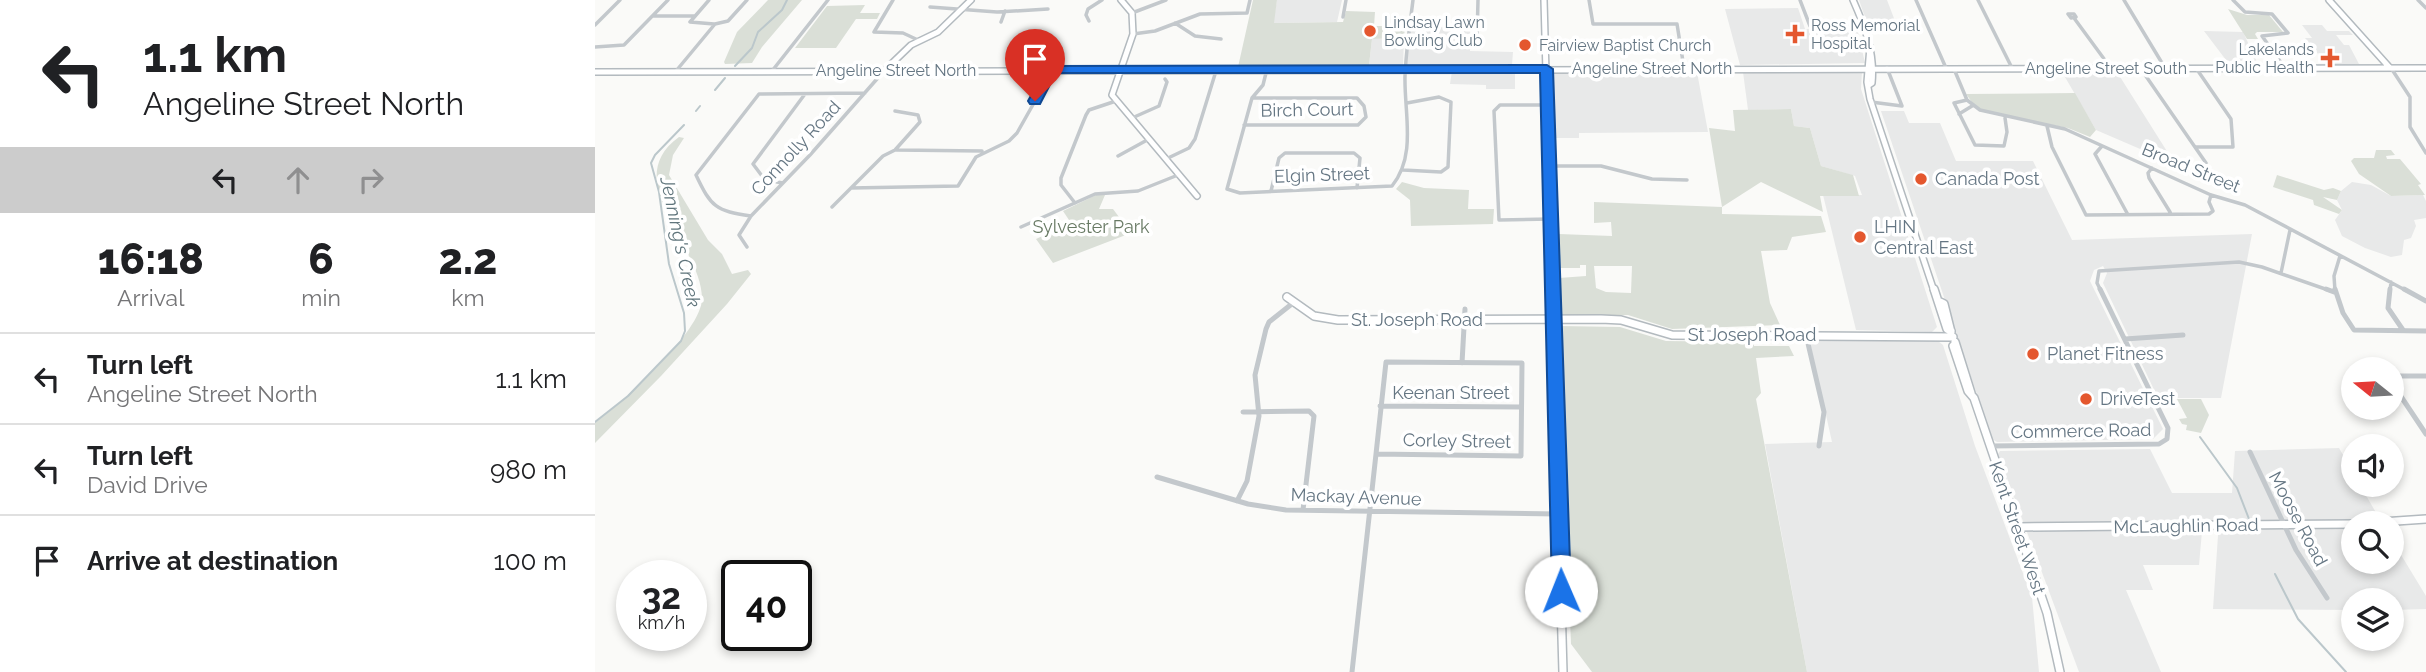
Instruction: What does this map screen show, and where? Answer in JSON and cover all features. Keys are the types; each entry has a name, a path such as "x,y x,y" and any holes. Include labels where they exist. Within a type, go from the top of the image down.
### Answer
{"main road":[{"path":"885,70 898,55 918,40 938,32 971,0"},
{"path":"1121,0 1132,13 1133,34 1112,95 1197,196"},
{"path":"1544,0 1563,672"},
{"name":"Kent Street West","path":"1853,0 1870,47 1871,102 1947,329 1953,337 1953,346 1968,391 1971,393 2047,613 2057,669"},
{"path":"2329,0 2390,68"},
{"name":"Angeline Street North","path":"595,72 1872,68"},
{"name":"Angeline Street South","path":"1872,68 2426,68"},
{"name":"St. Joseph Road","path":"1287,297 1314,316 1338,320 1553,320"},
{"name":"St Joseph Road","path":"1553,320 1621,320 1672,335 1953,337"},
{"path":"2404,520 2426,519"},
{"name":"McLaughlin Road","path":"2018,527 2341,524"}],"street":[{"path":"595,25 620,0"},
{"path":"595,47 624,45 668,0"},
{"path":"709,0 694,16 691,24 728,21 747,0"},
{"path":"772,71 828,0"},
{"path":"893,0 874,32 912,34 918,40"},
{"path":"1089,22 1086,15 1089,9 1102,0"},
{"path":"1132,13 1166,0"},
{"path":"1133,34 1155,31 1201,14 1247,13 1250,0"},
{"path":"1343,17 1346,0"},
{"path":"1407,103 1439,97 1451,102 1448,167 1441,172 1403,170 1413,0"},
{"path":"1477,40 1478,0"},
{"path":"1589,0 1593,24 1677,24 1684,68"},
{"path":"1800,0 1808,26 1864,26"},
{"path":"1916,0 1946,68"},
{"path":"1977,0 2012,68"},
{"path":"2124,0 2165,68"},
{"path":"2233,0 2243,11 2272,14 2288,33 2262,36 2285,68"},
{"path":"2418,0 2426,8"},
{"path":"930,8 1005,11 1048,9"},
{"path":"1001,22 1005,11"},
{"path":"653,16 694,16"},
{"path":"2074,18 2110,68"},
{"path":"1175,23 1195,36 1221,39"},
{"path":"676,71 715,24"},
{"path":"1013,70 1031,35"},
{"path":"1871,102 1903,104 1887,68"},
{"path":"1953,68 1972,106 1959,114"},
{"path":"2140,68 2206,163"},
{"path":"2195,68 2231,119 2233,148 2196,147"},
{"path":"2390,68 2410,97 2410,127 2426,153"},
{"path":"851,188 958,186 976,157 1009,141 1017,132 1052,69"},
{"path":"1166,159 1189,148 1195,139 1216,69"},
{"path":"1244,125 1252,98 1263,85 1267,69"},
{"name":"Connolly Road","path":"747,247 739,235 751,216 885,70"},
{"path":"1132,118 1159,106 1167,82 1165,79"},
{"path":"751,216 723,212 711,206 696,175 759,94 865,93"},
{"path":"783,183 765,180 753,164 806,94"},
{"name":"Birch Court","path":"1244,125 1358,125 1366,117 1364,106 1357,98 1252,98"},
{"path":"1967,100 1954,101 1975,145 2004,146 2007,132 2005,118"},
{"path":"1075,203 1061,185 1061,178 1089,110 1116,101"},
{"path":"1547,106 1500,105 1494,111 1499,220 1551,219"},
{"name":"Broad Street","path":"1972,106 2005,118 2064,129 2211,195 2245,205 2426,301"},
{"path":"832,207 883,156 895,150 921,118 907,112 895,111"},
{"name":"Elgin Street","path":"1244,125 1227,190 1230,192 1392,186 1403,170"},
{"path":"2047,126 2052,147 2086,215 2211,214 2211,195"},
{"path":"1118,156 1149,139"},
{"path":"2102,146 2095,154 2127,213"},
{"path":"895,150 984,151"},
{"path":"1271,191 1279,158 1285,153 1354,153 1360,158 1357,188"},
{"path":"1549,166 1601,166 1652,179 1687,180"},
{"path":"2152,168 2148,173 2149,178 2170,213"},
{"path":"1021,228 1104,192 1138,191 1178,175"},
{"path":"2281,273 2290,230"},
{"path":"2340,256 2335,301 2354,330 2426,331"},
{"name":"Commerce Road","path":"1989,446 2159,444 2167,439 2168,428 2097,283 2099,271 2222,262 2249,263 2334,292"},
{"path":"2391,282 2388,308 2404,331"},
{"path":"1237,501 1247,481 1260,412 1255,375 1266,329 1269,322 1293,303"},
{"path":"1462,363 1465,309"},
{"path":"1806,335 1824,412 1819,446"},
{"path":"2125,339 2183,335"},
{"name":"Corley Street","path":"1374,454 1521,456 1522,363 1387,362 1380,406"},
{"path":"2405,376 2426,376"},
{"path":"2405,402 2426,433"},
{"path":"1352,672 1380,406"},
{"name":"Keenan Street","path":"1380,406 1521,407"},
{"path":"1243,412 1309,411 1314,416 1303,510"},
{"name":"Moose Road","path":"2250,452 2285,525 2327,598"},
{"name":"Mackay Avenue","path":"1157,477 1237,501 1303,510 1559,514"}],"shaded area":[{"path":"1277,0 1342,0 1337,22 1273,23"},
{"path":"1859,0 1887,0 1900,34 1871,34"},
{"name":"Ross Memorial Hospital","path":"1798,8 1805,29 1857,28 1865,63 1740,65 1725,9"},
{"path":"2302,25 2322,25 2327,31 2349,31 2353,35 2336,35 2344,45 2349,45 2359,64 2327,65 2305,38 2312,38"},
{"path":"1410,27 1470,27 1470,51 1513,52 1512,65 1407,65"},
{"path":"2204,31 2243,32 2258,64 2229,64"},
{"path":"1404,38 1403,66 1369,65 1372,39"},
{"path":"1452,71 1515,71 1515,89 1486,89 1486,85 1450,84"},
{"path":"1553,71 1697,72 1708,132 1579,133 1579,138 1553,138"},
{"path":"1743,72 1862,72 1861,89 1937,327 1932,332 1856,330 1823,195 1862,195 1855,176 1821,166 1810,128 1794,126 1791,109 1748,110"},
{"path":"2062,72 2117,72 2175,164 2096,130"},
{"path":"1881,111 1904,111 1909,123 1940,123 1956,161 2033,161 2072,240 2252,234 2221,398 2158,398 2103,283 2107,273 2103,266 2094,270 2090,281 2163,429 2153,439 1997,442 1992,439"},
{"path":"2352,182 2371,185 2391,196 2423,195 2426,201 2426,218 2414,220 2416,226 2411,238 2404,240 2402,255 2391,257 2342,236 2335,220 2342,210 2337,200 2341,191"},
{"path":"1813,340 1938,341 1943,345 1975,446 2032,597 2039,672 1807,672 1765,444 1832,442 1810,343"},
{"path":"2339,448 2341,497 2367,497 2375,511 2341,511 2341,574 2404,574 2404,560 2426,596 2426,609 2404,610 2404,588 2341,588 2341,610 2213,609 2219,521 2203,520 2199,565 2143,565 2153,590 2126,590 2161,672 2079,672 1998,454 2000,451 2150,449 2172,493 2232,493 2235,451"}],"green space":[{"path":"768,0 802,0 762,47 752,63 725,64 737,32"},
{"path":"1253,0 1277,0 1274,23 1343,22 1346,11 1375,12 1374,26 1405,26 1404,38 1372,39 1369,65 1238,67"},
{"path":"865,5 860,13 880,13 877,19 856,19 836,48 795,48 827,6"},
{"path":"2228,9 2247,15 2269,15 2283,32 2257,32 2255,34 2258,39 2247,39"},
{"path":"2075,93 2096,130 2090,137 2068,128 1986,112 1974,105 1966,94"},
{"path":"1791,109 1794,126 1810,128 1821,166 1853,175 1859,196 1820,196 1823,212 1761,182 1722,207 1709,128 1735,131 1733,110"},
{"path":"679,137 684,138 673,155 669,175 708,240 722,254 732,274 748,270 751,274 661,376 595,443 595,423 659,365 689,329 699,312 702,298 698,278 659,193 657,173 662,154"},
{"path":"2376,150 2391,150 2395,155 2386,156 2387,159 2400,159 2421,184 2418,185 2425,195 2391,196 2359,174 2351,161 2354,158 2374,158"},
{"path":"2277,175 2324,190 2333,188 2341,191 2337,200 2323,197 2342,210 2339,214 2314,205 2313,200 2273,187"},
{"path":"1402,182 1424,188 1469,190 1468,209 1494,209 1493,224 1411,226 1410,200 1396,189"},
{"name":"Sylvester Park","path":"1096,195 1105,195 1099,209 1113,209 1131,233 1053,263 1036,239 1071,223 1063,211"},
{"path":"1594,202 1722,207 1722,214 1821,216 1826,232 1792,237 1787,250 1761,251 1770,303 1780,325 1672,329 1628,315 1561,316 1559,278 1586,276 1586,265 1580,265 1580,268 1558,268 1559,234 1612,236 1611,222 1594,223","holes":["1594,266 1632,266 1631,293 1606,292 1596,288"]},
{"path":"1559,326 1620,327 1666,341 1753,342 1754,346 1789,346 1794,356 1756,358 1761,393 1756,399 1807,672 1592,672 1571,644"},
{"path":"2177,399 2201,399 2209,415 2201,433 2186,430 2187,425 2182,424 2179,419 2187,418"}],"waterway":[{"name":"Jenning's Creek","path":"735,66 752,48 758,32 782,10 787,0"},
{"name":"Jenning's Creek","path":"715,90 725,78"},
{"path":"696,111 700,106"},
{"name":"Jenning's Creek","path":"595,422 628,396 681,341 685,331 684,313 669,264 659,192 651,163 655,155 684,125"},
{"path":"2200,437 2237,488 2249,519"},
{"path":"2275,574 2298,619 2346,672"}],"place":[{"name":"Lindsay Lawn Bowling Club","path":"1370,31"},
{"name":"Ross Memorial Hospital","path":"1795,34"},
{"name":"Fairview Baptist Church","path":"1525,45"},
{"name":"Lakelands Public Health","path":"2330,58"},
{"name":"Canada Post","path":"1921,179"},
{"name":"LHIN Central East","path":"1860,237"},
{"name":"Planet Fitness","path":"2033,354"},
{"name":"DriveTest","path":"2086,399"}],"route":[{"path":"1035,101 1052,69 1547,69 1561,591"}]}
